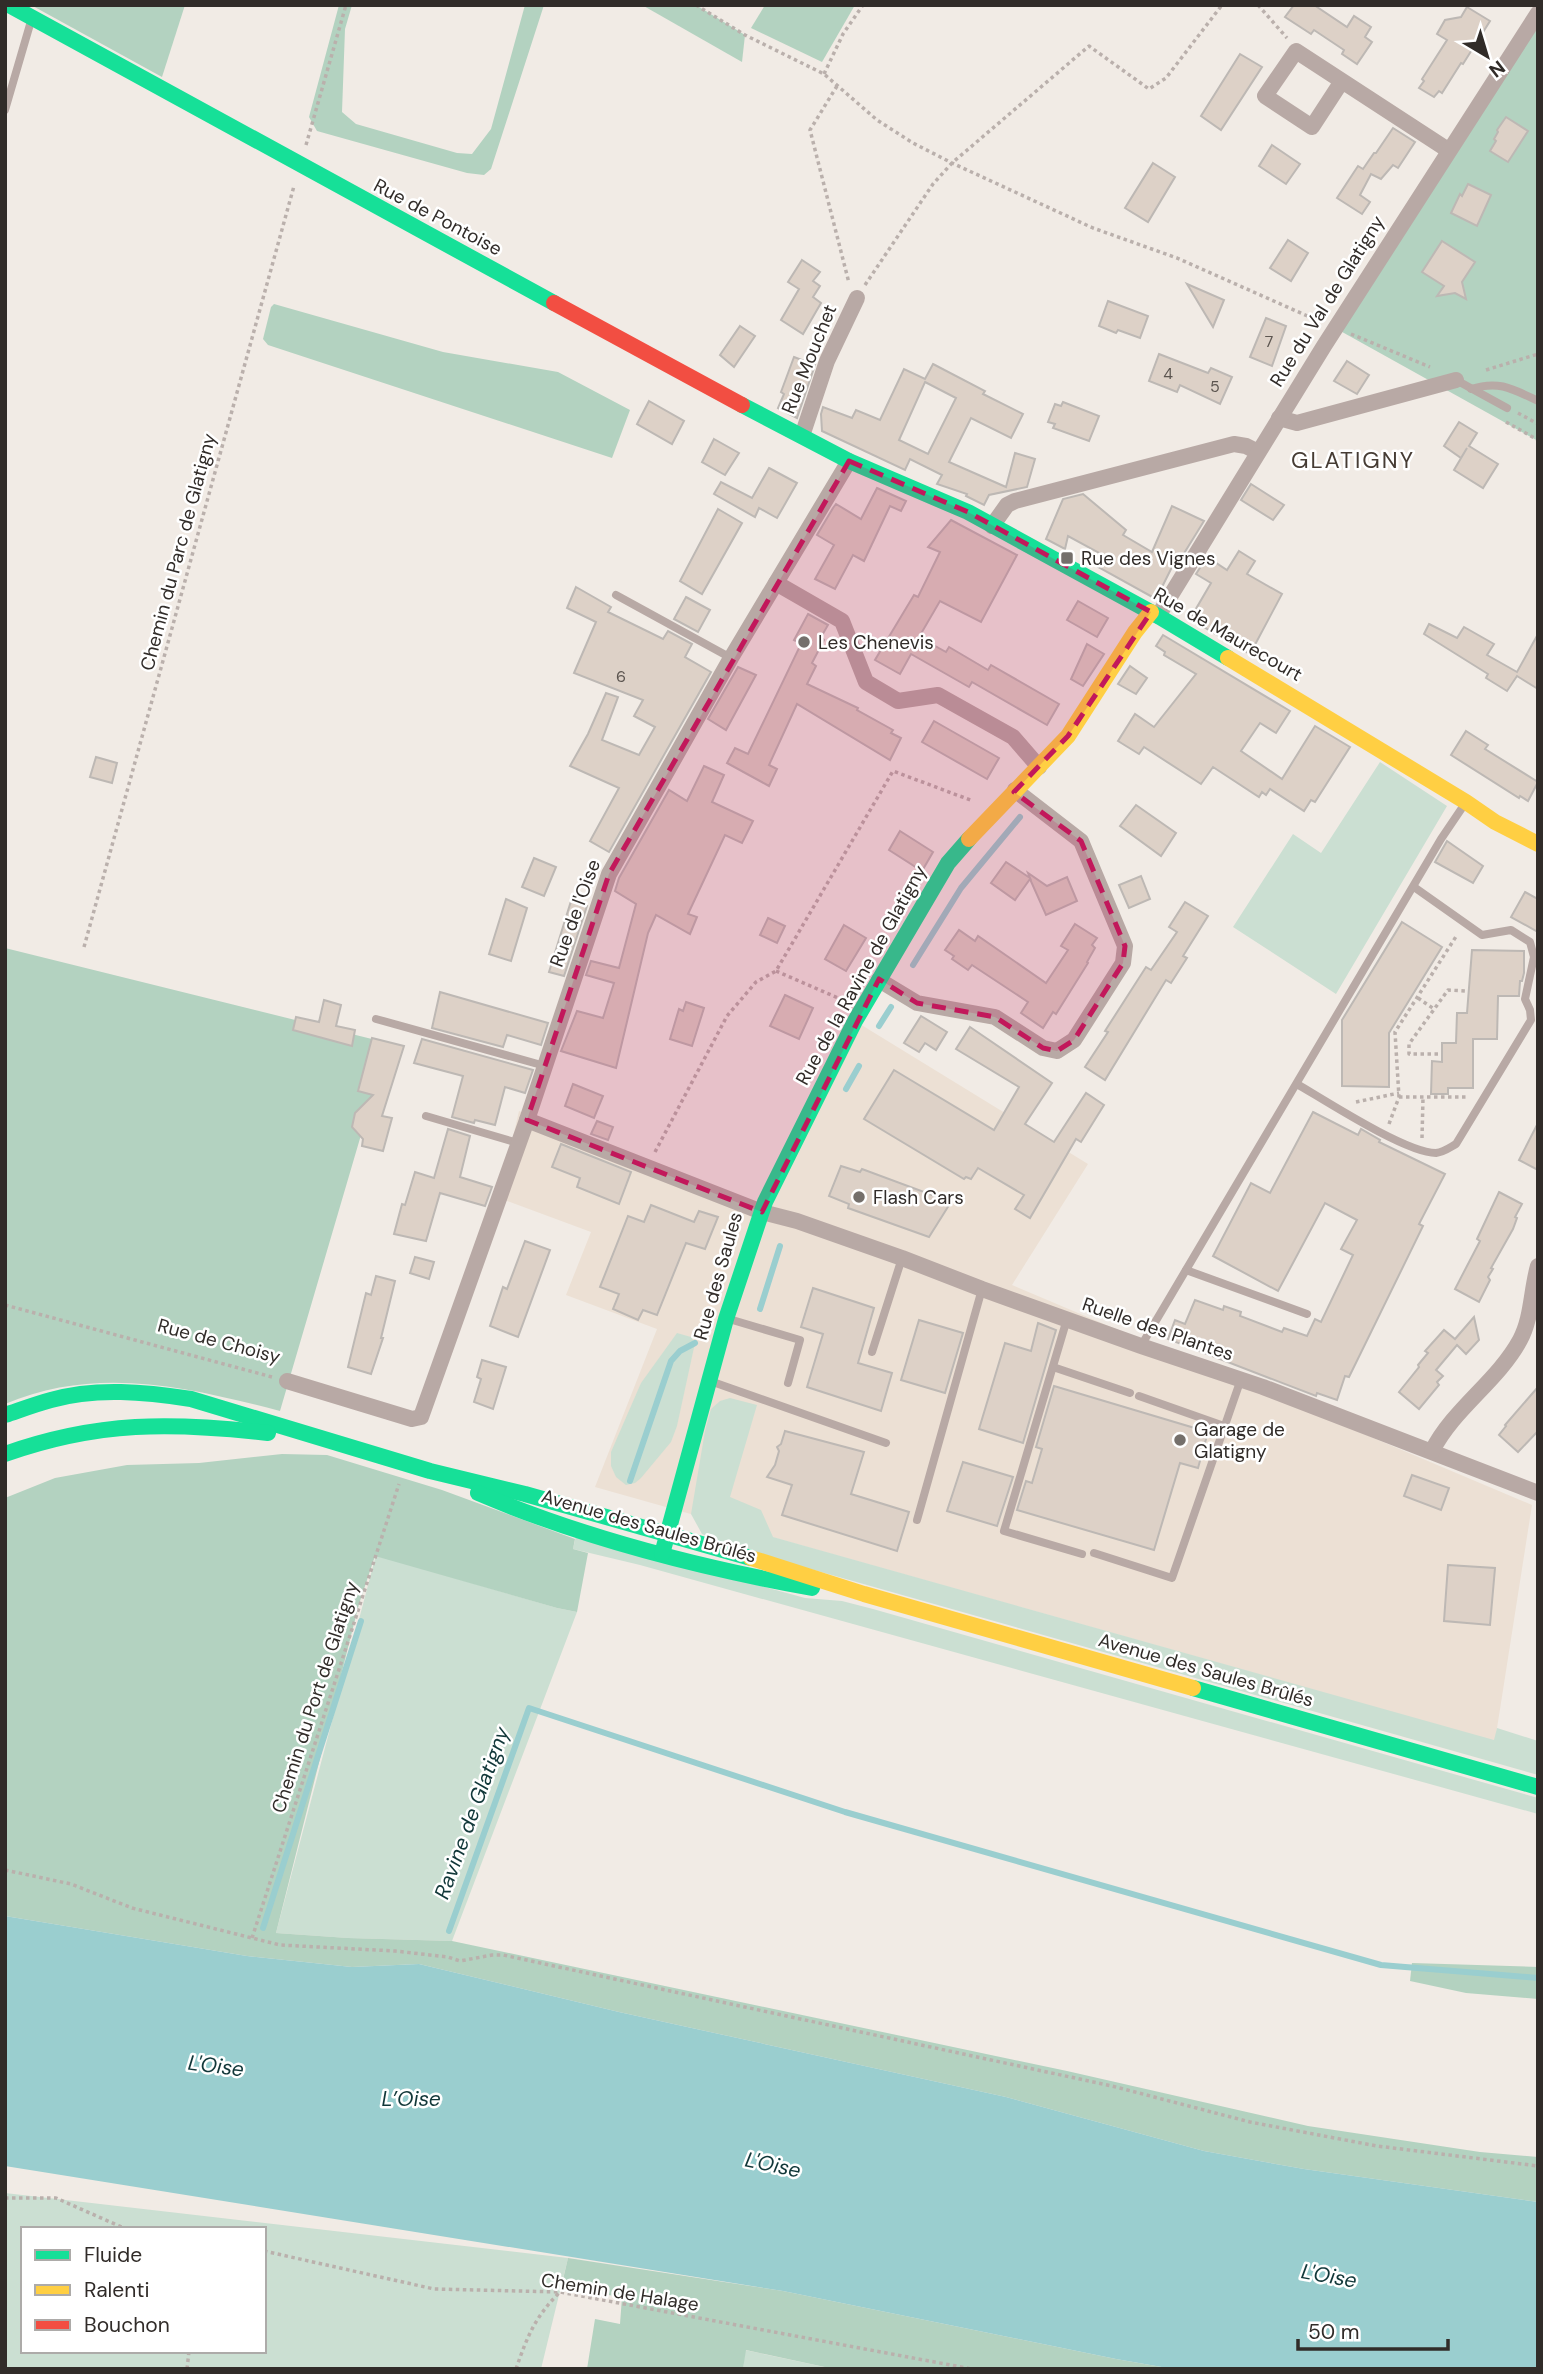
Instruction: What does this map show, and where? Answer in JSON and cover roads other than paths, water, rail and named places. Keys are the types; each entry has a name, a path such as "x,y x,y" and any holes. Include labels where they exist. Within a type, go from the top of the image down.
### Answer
{"main road":[{"name":"Rue de Pontoise","path":"9,5 849,461"},
{"name":"Rue de Maurecourt","path":"849,461 923,491 1154,614 1495,822 1538,844"},
{"name":"Rue de la Ravine de Glatigny","path":"762,1212 770,1189 862,1008 948,863 989,815 1068,736 1135,632 1154,614"},
{"name":"Rue des Saules","path":"662,1554 726,1319 762,1212"},
{"path":"5,1415 74,1395 154,1393 209,1404 323,1441"},
{"path":"5,1454 34,1443 79,1432 149,1423 224,1427 323,1441"},
{"name":"Avenue des Saules Brûlés","path":"323,1441 668,1534 808,1574 863,1594 1538,1787"},
{"name":"Avenue des Saules Brûlés","path":"430,1471 517,1511 662,1554 771,1581 863,1594"}],"street":[{"name":"Rue du Val de Glatigny","path":"1154,614 1538,13"},
{"path":"1342,81 1312,127 1265,96 1296,51 1448,150"},
{"name":"Rue Mouchet","path":"802,436 827,361 857,298"},
{"path":"1279,418 1297,423 1456,380"},
{"path":"992,526 1007,505 1015,501 1234,444 1258,452"},
{"name":"Rue de l'Oise","path":"421,1417 527,1120 609,874 731,658 849,461"},
{"path":"776,583 842,621 866,682 898,701 937,695 1013,737 1039,767"},
{"path":"879,979 917,1003 995,1017 1043,1048 1057,1051 1074,1040 1123,963 1125,946 1081,841 1015,790"},
{"name":"Rue des Saules","path":"527,1120 762,1212"},
{"name":"Ruelle des Plantes","path":"762,1212 797,1221 1241,1380 1538,1493"},
{"path":"1432,1451 1443,1431 1511,1355 1521,1338 1538,1266"},
{"name":"Rue de Choisy","path":"287,1381 412,1419 421,1417"}],"lane":[{"path":"5,110 32,18"},
{"path":"1456,380 1507,408"},
{"path":"1471,388 1502,385 1538,401"},
{"path":"616,595 731,658"},
{"path":"1141,1346 1441,839 1466,802"},
{"path":"1297,1084 1416,1149 1443,1152 1456,1144 1531,1020 1525,999 1534,957 1530,942 1511,930 1482,935 1414,887"},
{"path":"376,1019 545,1066"},
{"path":"426,1116 519,1143"},
{"path":"872,1352 902,1258"},
{"path":"1186,1270 1307,1314"},
{"path":"917,1520 982,1289"},
{"path":"726,1319 800,1340 788,1383"},
{"path":"1067,1319 1004,1531 1082,1554"},
{"path":"1053,1367 1224,1426"},
{"path":"1094,1553 1172,1578 1241,1380"},
{"path":"710,1381 886,1443"}],"water":[{"name":"L’Oise","path":"5,1916 247,1956 352,1967 419,1964 619,2012 1006,2097 1204,2151 1304,2169 1538,2202 1538,2369 1173,2369 783,2291 5,2166"}],"waterway":[{"path":"913,965 961,888 1020,817"},
{"path":"879,1026 891,1007"},
{"path":"846,1089 859,1066"},
{"path":"760,1309 780,1246"},
{"path":"630,1481 671,1361 680,1351 695,1343"},
{"path":"263,1928 361,1621"},
{"name":"Ravine de Glatigny","path":"449,1931 529,1708 845,1812 1381,1965 1538,1978"}],"place":[{"name":"Rue des Vignes","path":"1067,558"},
{"name":"Les Chenevis","path":"804,642"},
{"name":"Flash Cars","path":"859,1197"},
{"name":"Garage de Glatigny","path":"1180,1440"}],"district":[{"name":"GLATIGNY","path":"1353,460"}],"water label":[{"name":"L'Oise","path":"216,2066"},
{"name":"L'Oise","path":"773,2165"},
{"name":"L'Oise","path":"1329,2276"}]}
